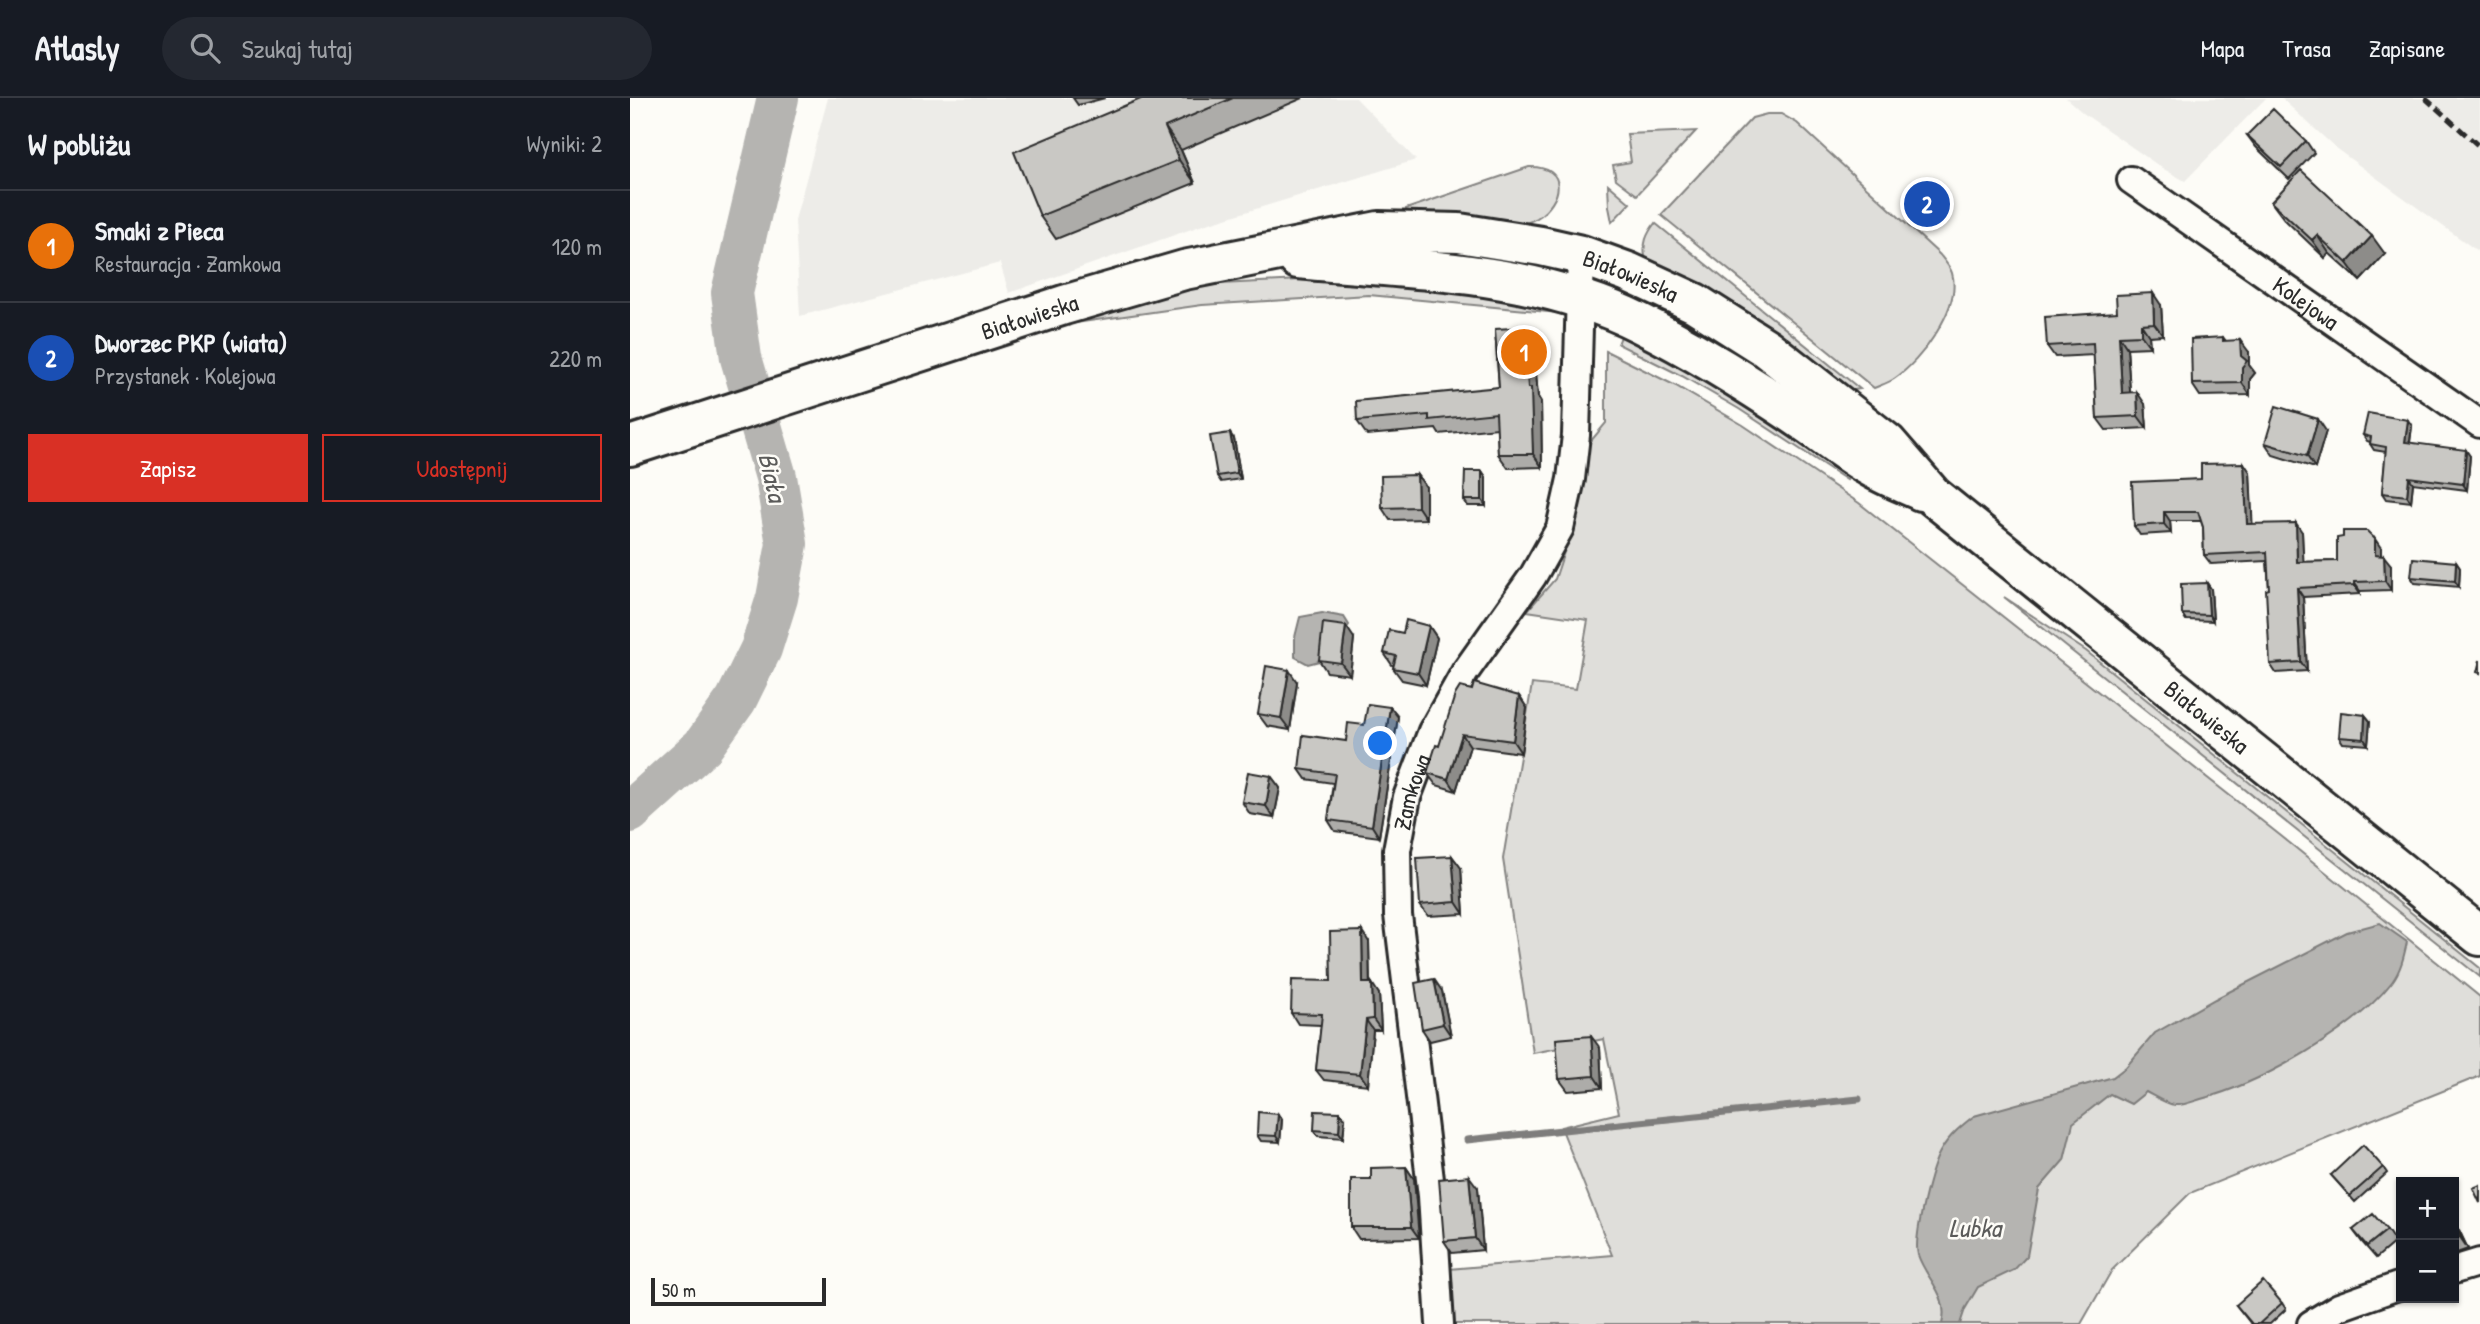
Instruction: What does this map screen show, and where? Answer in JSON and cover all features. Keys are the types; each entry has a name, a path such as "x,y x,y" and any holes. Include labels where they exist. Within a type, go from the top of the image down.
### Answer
{"main road":[{"name":"Białowieska","path":"630,446 1065,305 1184,270 1379,231 1459,233 1581,255 1628,272 1695,303 1766,348 1887,443 1933,496 2480,936"},
{"name":"Białowieska","path":"1261,256 1453,272 1522,284 1579,299 1638,322 1699,355 1806,422 1868,466 1933,496"}],"street":[{"name":"Kolejowa","path":"2131,180 2480,424"},
{"name":"Zamkowa","path":"1440,1324 1432,1196 1398,915 1397,850 1407,797 1432,731 1465,672 1533,576 1560,528 1571,479 1576,435 1581,255"},
{"path":"2459,1268 2480,1262"},
{"path":"2311,1324 2339,1307 2396,1288"}],"shaded area":[{"path":"828,98 1356,98 1416,160 1203,225 1009,293 1000,263 800,316 795,220"},
{"path":"2066,98 2266,98 2185,181 2083,113"},
{"path":"2281,98 2480,98 2480,253 2338,150"},
{"path":"1781,114 1797,123 1940,255 1952,273 1951,301 1937,332 1916,360 1887,383 1874,388 1661,215 1752,118"},
{"path":"1696,131 1637,195 1616,179 1613,165 1631,162 1627,134"},
{"path":"1529,167 1551,172 1558,186 1546,211 1529,222 1515,226 1407,217 1406,209"},
{"path":"1608,184 1630,203 1612,222 1609,207"},
{"path":"1655,223 1860,389 1847,391 1749,318 1645,257 1646,239"},
{"path":"1320,279 1397,280 1552,307 1559,313 1369,295 1202,305 1047,327 1160,293 1220,284"},
{"path":"1616,283 1668,305 1822,405 1714,350 1615,288"},
{"path":"1622,334 1685,365 1851,473 1847,480 1739,409 1618,344"},
{"path":"1606,351 1676,386 1743,425 1859,503 2281,836 2480,997 2480,1076 2190,1193 2112,1270 2081,1324 1453,1324 1449,1269 1612,1255 1561,1127 1619,1113 1604,1039 1533,1053 1503,859 1532,684 1576,689 1588,620 1527,611 1555,579 1576,516 1585,448 1606,423"},
{"path":"2004,597 2086,651 2480,968 2480,977"}],"water":[{"path":"1322,613 1344,617 1349,625 1323,660 1308,664 1295,657 1295,637 1300,617"},
{"name":"Lubka","path":"2380,923 2407,942 2400,968 2392,982 2355,1018 2305,1053 2251,1081 2188,1103 2168,1103 2146,1092 2131,1104 2110,1094 2073,1123 2064,1160 2039,1189 2027,1256 2014,1270 1978,1287 1960,1324 1942,1324 1943,1305 1918,1255 1918,1234 1937,1158 1960,1127 1974,1116 2113,1077 2126,1067 2155,1033 2215,999 2347,932"}],"building":[{"path":"1143,98 1233,98 1165,127 1179,160 1040,216 1014,152"},
{"path":"2273,109 2306,141 2281,167 2247,135"},
{"path":"2301,170 2372,236 2347,263 2317,235 2312,240 2271,202"},
{"path":"2153,293 2154,323 2141,324 2141,335 2119,336 2122,393 2137,392 2138,416 2097,418 2093,343 2047,346 2045,317 2117,312 2116,295"},
{"path":"1531,327 1532,348 1525,348 1528,388 1531,388 1533,454 1498,454 1496,413 1429,420 1429,415 1357,421 1356,401 1499,387 1495,329"},
{"path":"2223,337 2223,341 2240,340 2241,356 2247,361 2242,367 2242,383 2192,384 2191,339"},
{"path":"2276,406 2318,419 2307,456 2265,443"},
{"path":"2368,413 2408,420 2405,442 2466,450 2463,484 2409,477 2407,496 2382,493 2386,447 2370,444 2371,437 2363,435"},
{"path":"1230,433 1237,473 1217,476 1210,436"},
{"path":"2244,463 2247,524 2296,523 2297,562 2337,561 2337,538 2343,537 2343,531 2367,531 2375,539 2375,555 2384,556 2385,581 2297,588 2301,662 2270,664 2267,552 2204,555 2203,527 2198,512 2164,512 2164,524 2134,526 2132,482 2201,479 2201,464"},
{"path":"1465,471 1482,471 1482,500 1464,500"},
{"path":"1417,475 1418,507 1382,508 1381,476"},
{"path":"2413,558 2456,562 2455,581 2411,577"},
{"path":"2207,583 2209,615 2182,614 2181,584"},
{"path":"1406,620 1429,626 1418,673 1393,668 1396,656 1384,653 1389,630 1403,633"},
{"path":"1323,623 1346,626 1341,663 1319,660"},
{"path":"1266,666 1289,670 1281,718 1258,714"},
{"path":"1474,683 1519,696 1513,741 1462,734 1448,779 1427,773 1436,745 1439,746 1455,695 1460,687 1472,690"},
{"path":"1368,704 1390,707 1372,826 1328,820 1335,774 1299,769 1303,735 1346,741 1348,723 1364,725"},
{"path":"2341,712 2365,715 2364,739 2339,737"},
{"path":"1248,772 1271,776 1266,806 1242,802"},
{"path":"1452,856 1456,902 1420,905 1417,858"},
{"path":"1362,931 1363,983 1372,983 1373,1019 1366,1020 1360,1074 1316,1070 1322,1014 1291,1013 1292,980 1331,981 1330,932"},
{"path":"1434,979 1443,1024 1422,1029 1415,983"},
{"path":"1591,1036 1594,1076 1559,1079 1556,1039"},
{"path":"1315,1111 1340,1112 1339,1132 1314,1130"},
{"path":"1258,1112 1278,1114 1276,1136 1257,1135"},
{"path":"2363,1145 2383,1167 2350,1196 2331,1175"},
{"path":"1406,1167 1411,1227 1351,1227 1351,1179 1371,1179 1371,1168"},
{"path":"1469,1176 1475,1238 1444,1241 1439,1179"},
{"path":"2480,1185 2480,1203 2473,1188"},
{"path":"2373,1214 2387,1230 2367,1246 2353,1230"},
{"path":"2263,1281 2282,1303 2259,1324 2252,1324 2236,1305"}],"waterway":[{"name":"Biała","path":"630,812 703,746 736,700 761,649 777,598 787,544 776,477 741,358 732,293 778,98"},
{"path":"1467,1140 1859,1099"}],"railway":[{"path":"2425,98 2480,147"}],"place":[{"name":"Dworzec PKP (wiata)","path":"1927,204"},
{"name":"Smaki z Pieca","path":"1524,352"}]}
